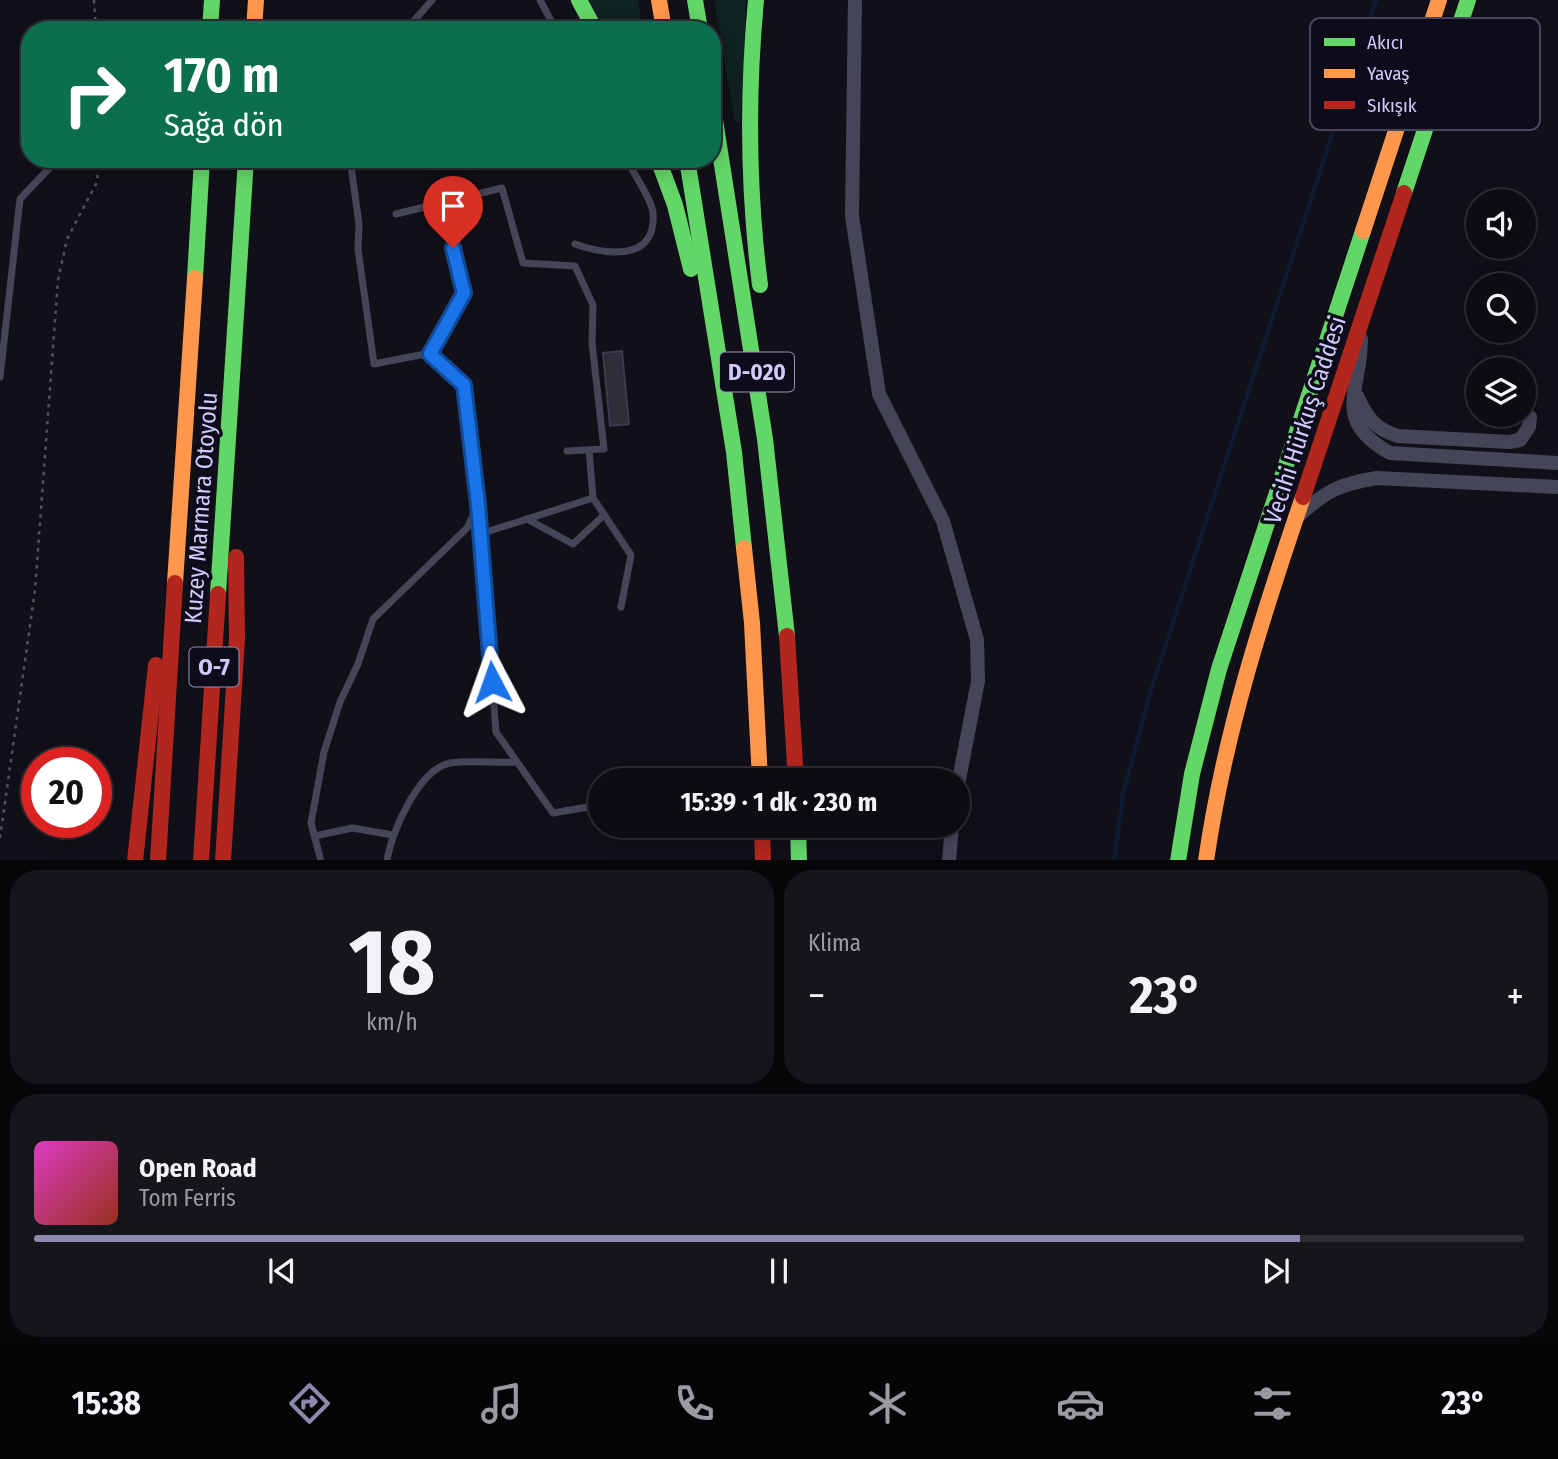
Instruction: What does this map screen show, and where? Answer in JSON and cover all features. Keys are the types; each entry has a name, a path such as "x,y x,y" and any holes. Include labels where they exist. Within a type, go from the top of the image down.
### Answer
{"main road":[{"path":"211,21 212,0"},
{"path":"255,21 256,0"},
{"path":"579,0 590,21"},
{"path":"659,0 662,21"},
{"path":"695,0 698,21"},
{"path":"756,0 749,147 754,239 762,302"},
{"name":"Vecihi Hürkuş Caddesi","path":"1433,18 1439,0"},
{"name":"Vecihi Hürkuş Caddesi","path":"1462,18 1468,0"},
{"name":"Vecihi Hürkuş Caddesi","path":"1178,860 1192,774 1215,682 1396,130"},
{"name":"Vecihi Hürkuş Caddesi","path":"1206,860 1211,817 1232,723 1296,518 1425,130"},
{"name":"D-020","path":"721,154 762,401 788,634 795,768"},
{"name":"Kuzey Marmara Otoyolu","path":"158,860 201,168"},
{"name":"Kuzey Marmara Otoyolu","path":"201,860 245,168"},
{"path":"661,168 680,226 695,286 709,369 734,452"},
{"name":"D-020","path":"688,168 734,452 746,555 760,768"},
{"path":"776,403 789,557 788,634"},
{"path":"223,860 237,639 236,544 227,473"},
{"path":"135,860 166,583 181,506"},
{"path":"744,768 746,555"},
{"path":"762,838 763,860"},
{"path":"798,838 799,860"}],"street":[{"path":"855,0 852,216 879,394 943,521 977,640 978,681 961,768"},
{"path":"1296,518 1330,490 1354,481 1377,478 1557,487 1557,463 1390,453 1376,446 1363,434 1352,400 1360,363 1360,326"},
{"path":"1354,389 1372,423 1398,436 1509,442 1520,440 1529,427"},
{"path":"1437,482 1438,456"},
{"path":"949,860 951,838"}],"lane":[{"path":"413,21 432,0"},
{"path":"540,0 551,21"},
{"path":"0,377 20,199 49,168"},
{"path":"350,168 359,224 358,249 374,364 430,354"},
{"path":"575,244 595,252 623,254 639,247 651,234 654,211 631,168"},
{"path":"396,214 502,188 523,263 575,266 593,305 592,343 604,449 567,452"},
{"path":"430,354 464,293 442,204"},
{"path":"430,354 464,385 478,504 496,732 553,813 588,807"},
{"path":"589,450 593,498 631,555 621,607"},
{"path":"480,534 593,498"},
{"path":"321,860 311,822 324,752 340,702 358,664 373,619 467,528 478,504"},
{"path":"527,519 573,544 604,515"},
{"path":"387,860 393,835 419,784 447,764 516,762"},
{"path":"314,835 352,828 393,835"}],"path":[{"path":"94,0 95,21"},
{"path":"0,838 35,590 58,280 67,239 97,182 98,168"}],"shaded area":[{"path":"586,0 638,0 642,21 599,21"},
{"path":"714,0 746,0 741,121 735,122 721,41 721,21 718,21"}],"building":[{"path":"622,351 629,424 610,426 603,353"}],"waterway":[{"path":"1370,18 1376,0"},
{"path":"1114,860 1123,794 1151,690 1334,130"}],"traffic: fast":[{"path":"211,21 212,0"},
{"path":"579,0 590,21"},
{"path":"695,0 698,21"},
{"path":"756,0 750,143 760,285"},
{"path":"1462,18 1468,0"},
{"path":"1404,193 1425,130"},
{"path":"721,158 765,439 787,636"},
{"path":"195,278 201,168"},
{"path":"218,594 245,168"},
{"path":"661,168 675,205 691,269"},
{"path":"688,168 734,452 744,548"},
{"path":"1178,860 1192,774 1219,669 1363,231"},
{"path":"798,838 799,860"}],"traffic: slow":[{"path":"255,21 256,0"},
{"path":"659,0 662,21"},
{"path":"1433,18 1439,0"},
{"path":"1363,231 1396,130"},
{"path":"175,583 195,278"},
{"path":"1206,860 1223,768 1246,677 1303,497"},
{"path":"744,548 752,623 759,768"}],"traffic: jam":[{"path":"1303,497 1404,193"},
{"path":"223,860 237,639 236,557"},
{"path":"158,860 175,583"},
{"path":"201,860 218,594"},
{"path":"787,636 795,768"},
{"path":"135,860 156,665"},
{"path":"762,838 763,860"}],"route":[{"path":"453,248 464,293 430,354 464,385 478,504 492,682"}]}
